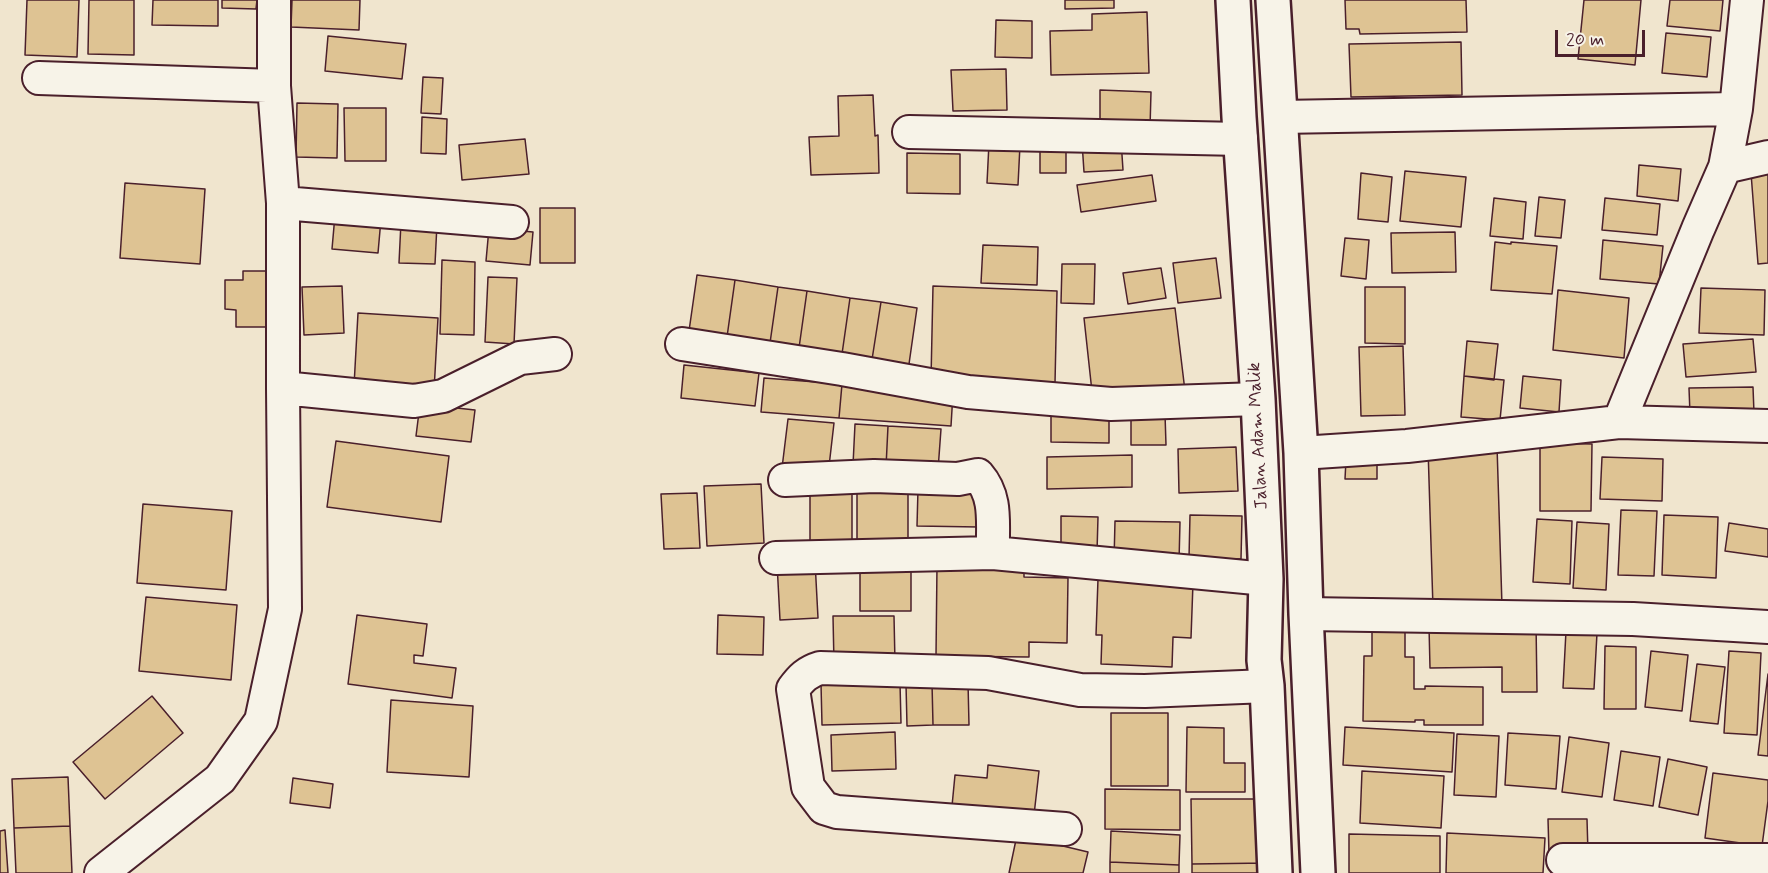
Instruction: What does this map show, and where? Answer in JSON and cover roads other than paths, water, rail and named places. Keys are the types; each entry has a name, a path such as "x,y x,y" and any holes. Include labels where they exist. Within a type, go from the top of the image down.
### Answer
{"main road":[{"name":"Jalan Adam Malik","path":"1233,0 1258,399 1266,579 1264,660 1275,873"},
{"path":"1272,0 1301,453 1318,873"}],"street":[{"path":"101,873 220,779 261,722 285,609 283,203 274,86 274,0"},
{"path":"1619,422 1725,167 1736,109 1747,0"},
{"path":"39,78 274,86"},
{"path":"1280,117 1736,109"},
{"path":"909,132 1241,139"},
{"path":"1725,167 1768,157"},
{"path":"283,203 512,222"},
{"path":"682,344 842,369 968,392 1111,404 1258,399"},
{"path":"283,388 414,401 443,396 520,358 555,354"},
{"path":"1301,453 1407,446 1619,422 1768,426"},
{"path":"784,480 874,476 958,479 978,475 986,484 992,498 993,553"},
{"path":"776,558 993,553 1266,579"},
{"path":"1306,614 1633,619 1768,627"},
{"path":"1065,829 837,812 824,808 808,787 793,689 801,677 820,668 988,673 1080,690 1145,691 1267,686"},
{"path":"1563,860 1768,860"}]}
